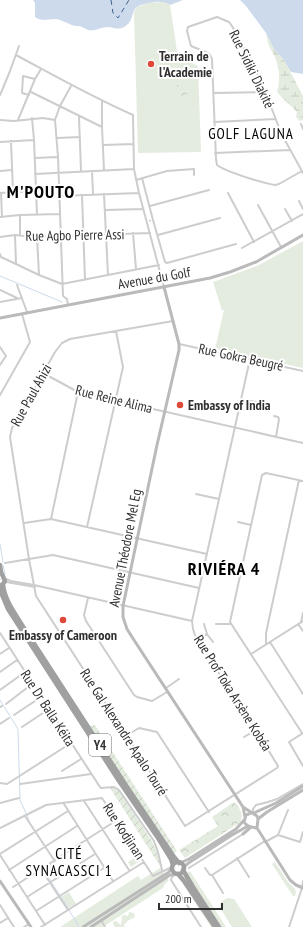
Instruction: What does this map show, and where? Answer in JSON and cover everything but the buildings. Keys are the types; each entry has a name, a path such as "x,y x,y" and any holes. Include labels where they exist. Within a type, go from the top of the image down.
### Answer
{"highway":[{"name":"Y4","path":"2,564 4,589 9,602 24,628 127,787 179,863"},
{"name":"Y4","path":"0,590 8,608 135,806 158,838 171,859 172,867"},
{"path":"215,927 184,881 173,872 172,867 175,863 182,864 183,870 219,927"},
{"path":"177,874 181,873 183,870"}],"main road":[{"name":"Avenue du Golf","path":"0,318 189,283 221,275 256,262 303,235"},
{"name":"Avenue Théodore Mel Eg","path":"164,287 179,344 179,352 137,538 123,606 123,617 127,628 243,807"},
{"path":"179,863 189,859 236,829 248,814 276,803 303,785"},
{"path":"302,888 290,880 257,828 257,824 258,819 267,812 303,790"},
{"path":"243,807 257,816 258,819"},
{"path":"243,807 246,824 250,827 257,828"},
{"path":"183,870 190,862 232,835 257,824"},
{"path":"243,834 250,827"},
{"path":"243,829 243,834"},
{"path":"83,927 165,874 172,867"},
{"path":"91,927 170,875 177,874"},
{"path":"0,881 30,925"}],"street":[{"name":"Rue Sidiki Diakité","path":"215,153 211,56 208,53 191,46 187,31 188,27 217,16 231,24 262,83 281,133 303,172"},
{"path":"0,95 19,46"},
{"path":"16,55 102,102 133,115 134,169 136,180 143,209 158,235 166,263 236,244"},
{"path":"18,120 31,92 35,79 41,69"},
{"path":"29,96 22,93 23,76 35,79"},
{"path":"68,305 67,299 63,296 62,284 58,157 55,120 60,106 71,85"},
{"path":"31,92 102,127"},
{"path":"213,93 266,92"},
{"path":"102,102 104,170"},
{"path":"79,116 81,171"},
{"path":"32,118 37,215"},
{"path":"0,120 43,118 55,120"},
{"path":"214,122 276,119"},
{"path":"301,124 303,129"},
{"path":"57,138 80,137"},
{"path":"0,142 34,140"},
{"path":"11,141 14,192"},
{"path":"103,145 133,144"},
{"path":"290,150 215,153 218,167 272,184 279,184 303,172"},
{"path":"35,158 58,157"},
{"path":"35,174 134,169"},
{"path":"0,170 12,170"},
{"path":"136,180 172,170 194,170 194,175"},
{"path":"92,171 93,194"},
{"path":"142,178 150,206 150,233 164,287"},
{"path":"150,206 209,190"},
{"path":"36,191 1,193 1,217 60,214"},
{"path":"59,196 139,193"},
{"path":"104,194 108,275"},
{"path":"228,194 254,242"},
{"path":"82,195 85,280"},
{"path":"299,201 303,209"},
{"path":"258,205 281,247"},
{"path":"105,210 143,209"},
{"path":"285,209 292,220"},
{"path":"242,248 303,214"},
{"path":"20,215 20,236"},
{"path":"158,235 220,218"},
{"name":"Rue Agbo Pierre Assi","path":"0,237 15,235 61,237 150,233"},
{"path":"133,234 136,269"},
{"path":"15,235 16,264"},
{"path":"37,237 39,275"},
{"path":"0,254 2,258 62,284 159,265"},
{"path":"18,285 28,312"},
{"path":"0,290 18,298"},
{"path":"0,302 22,298"},
{"path":"0,395 30,342 22,314"},
{"name":"Rue Paul Ahizi","path":"35,586 29,559 11,445 10,434 12,428 58,347 65,341 173,321"},
{"path":"87,527 123,365 116,331"},
{"name":"Rue Gokra Beugré","path":"179,344 303,371"},
{"path":"0,347 6,356 0,365"},
{"name":"Rue Prof Toka Arsène Kobéa","path":"235,795 278,766 194,634 192,621 250,359"},
{"name":"Rue Reine Alima","path":"43,373 78,392 303,443"},
{"path":"51,519 78,392"},
{"path":"241,399 266,404"},
{"path":"274,416 279,419 276,437"},
{"path":"303,481 266,473 263,474 231,620 231,624 302,733 289,742 302,761 303,766"},
{"path":"266,644 266,632 299,480"},
{"path":"196,494 219,499"},
{"path":"24,523 51,519 207,554"},
{"path":"238,522 251,525"},
{"path":"2,564 52,555 199,588"},
{"path":"3,581 35,586 192,621"},
{"name":"Rue Gal Alexandre Apalo Touré","path":"35,586 35,592 38,600 185,826 235,795"},
{"path":"88,598 84,615 86,621 134,695 152,701 168,692"},
{"path":"303,614 301,622 303,631"},
{"path":"251,654 301,622"},
{"path":"204,624 207,634 213,642"},
{"path":"216,624 231,624"},
{"path":"198,640 207,634"},
{"name":"Rue Dr Balla Kéita","path":"0,635 100,788 114,787 119,790 154,841 162,870"},
{"path":"270,642 303,694"},
{"path":"0,654 9,648"},
{"path":"0,672 17,660"},
{"path":"0,690 25,672"},
{"path":"166,688 180,679"},
{"path":"6,704 32,684"},
{"path":"14,715 41,697"},
{"path":"22,727 49,709"},
{"path":"0,724 9,718"},
{"path":"126,736 139,728 157,732 209,812"},
{"path":"244,737 256,730"},
{"path":"0,783 7,784 71,743"},
{"path":"62,771 81,759"},
{"path":"20,784 91,774"},
{"path":"253,813 253,809 256,805 277,799 303,785"},
{"path":"0,803 18,798"},
{"name":"Rue Kodjinan","path":"0,828 46,805 64,804 103,798 153,876 162,870 172,867"},
{"path":"84,801 129,871"},
{"path":"64,804 113,881"},
{"path":"278,835 288,810"},
{"path":"45,925 0,855 68,811"},
{"path":"25,816 34,832 54,860"},
{"path":"13,887 117,820"},
{"path":"9,870 78,826"},
{"path":"212,875 276,835 300,842 303,832"},
{"path":"189,868 243,834"},
{"path":"27,897 95,853"},
{"path":"237,858 249,877"},
{"path":"41,927 144,862"},
{"path":"36,911 104,868"},
{"path":"205,868 210,875 212,875 223,893"},
{"path":"41,869 68,910"},
{"path":"177,874 171,880 201,927"},
{"path":"289,927 303,881"},
{"path":"0,905 14,927"},
{"path":"0,923 8,918"},
{"path":"101,920 105,927"},
{"path":"24,927 30,925"}],"green space":[{"path":"162,2 170,5 178,57 198,66 201,152 138,153 134,12 137,7 148,3"},
{"path":"266,33 274,49 284,60 303,96 303,120 300,121 296,117 297,112 277,92 279,72 276,58 269,45"},
{"path":"185,81 191,92 180,98 174,87"},
{"path":"303,241 303,368 215,349 224,310 222,310 213,282 257,266"},
{"path":"95,725 177,851 173,854 90,726"},
{"path":"110,788 118,790 152,841 157,851 160,866"},
{"path":"234,802 242,814 239,823 185,858 179,850 218,826 212,817"},
{"path":"137,856 140,861 131,867 128,862"},
{"path":"275,862 288,882 295,889 295,896 293,896 272,864"},
{"path":"160,868 169,880 163,888 103,927 60,927 138,876 141,880"},
{"path":"190,871 226,927 211,927 179,878"},
{"path":"69,892 76,904 68,908 61,897"},
{"path":"227,898 234,899 252,927 232,927 220,908 221,902"},
{"path":"129,912 134,913 134,918 127,921 124,925 125,927 115,927 113,924 114,921 121,925 122,916 128,916"}],"water":[{"path":"33,0 183,0 170,5 159,2 149,3 137,7 131,20 122,28 118,29 106,27 96,30 88,30 56,19 38,19 35,17 35,3"},
{"path":"240,0 303,0 303,74 291,72 284,60 274,49 266,33"}],"waterway":[{"path":"0,276 62,302"},
{"path":"0,544 3,562"},
{"path":"3,565 5,574"},
{"path":"0,700 18,729 20,800 29,820"},
{"path":"50,865 56,861"},
{"path":"49,865 43,869 68,908"},
{"path":"69,910 79,927"}],"ferry route":[{"path":"111,0 113,13 118,18 129,0"}],"place":[{"name":"Terrain de l'Academie","path":"151,64"},
{"name":"Embassy of India","path":"180,405"},
{"name":"Embassy of Cameroon","path":"63,620"}],"district":[{"name":"GOLF LAGUNA","path":"251,133"},
{"name":"M'POUTO","path":"41,191"},
{"name":"RIVIÉRA 4","path":"224,568"},
{"name":"CITÉ SYNACASSCI 1","path":"69,862"}]}
